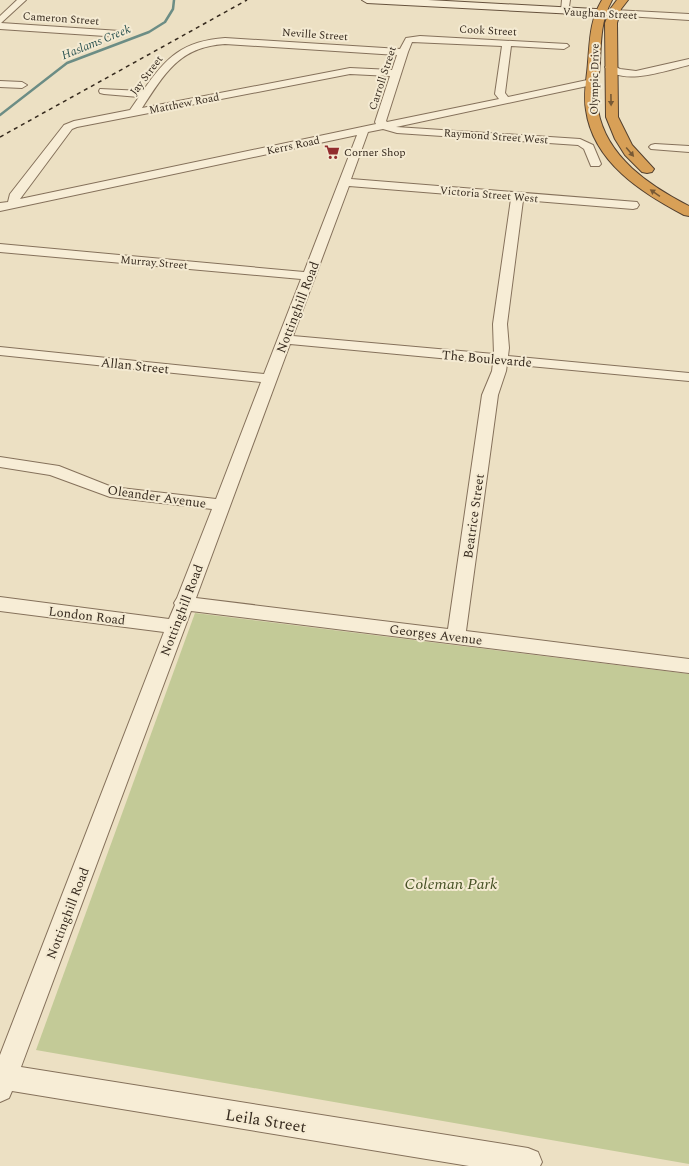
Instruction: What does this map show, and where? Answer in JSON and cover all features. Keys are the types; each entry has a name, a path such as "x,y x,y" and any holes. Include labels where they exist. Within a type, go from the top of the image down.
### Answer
{"highway":[{"name":"Olympic Drive","path":"607,0 599,12 595,32 592,115 596,127 606,148 623,167 648,188 689,212"},
{"name":"Olympic Drive","path":"623,0 614,13 611,23 610,67 612,117 618,135 634,157 659,179 689,198"},
{"name":"Kerrs Road","path":"592,82 611,83"}],"main road":[{"name":"Vaughan Street","path":"367,0 566,6 614,13"}],"street":[{"path":"0,21 22,0"},
{"name":"Vaughan Street","path":"614,13 689,17"},
{"name":"Cameron Street","path":"0,26 120,34"},
{"name":"Cook Street","path":"411,39 564,46"},
{"name":"Carroll Street","path":"384,126 380,121 403,52 407,42 411,39"},
{"name":"Jay Street","path":"133,113 172,59 210,40 225,41"},
{"name":"Neville Street","path":"225,41 403,52"},
{"path":"507,43 500,94 507,101"},
{"path":"610,67 616,72 623,74 636,73 689,62"},
{"name":"Matthew Road","path":"14,204 14,197 70,126 77,123 350,71 396,73"},
{"name":"Kerrs Road","path":"0,207 592,82"},
{"path":"0,84 22,85"},
{"path":"104,91 146,94"},
{"name":"Raymond Street West","path":"384,126 397,130 580,142 589,147 595,164"},
{"name":"Nottinghill Road","path":"2,1083 364,130"},
{"path":"655,147 689,150"},
{"name":"Victoria Street West","path":"345,182 633,206"},
{"name":"Beatrice Street","path":"456,637 490,395 499,371 495,359 502,348 500,324 517,196"},
{"name":"Murray Street","path":"0,248 309,276"},
{"name":"The Boulevarde","path":"285,339 689,378"},
{"name":"Allan Street","path":"0,351 270,379"},
{"name":"Oleander Avenue","path":"0,462 53,470 110,492 221,504"},
{"name":"Georges Avenue","path":"184,603 689,666"},
{"name":"London Road","path":"0,604 175,627"},
{"name":"Leila Street","path":"2,1083 528,1162"}],"green space":[{"name":"Coleman Park","path":"195,613 689,674 689,1164 36,1050"}],"waterway":[{"name":"Haslams Creek","path":"0,115 67,63 149,32 165,22 173,9 174,0"}],"railway":[{"path":"0,137 247,0"}],"place":[{"name":"Corner Shop","path":"332,152"}]}
